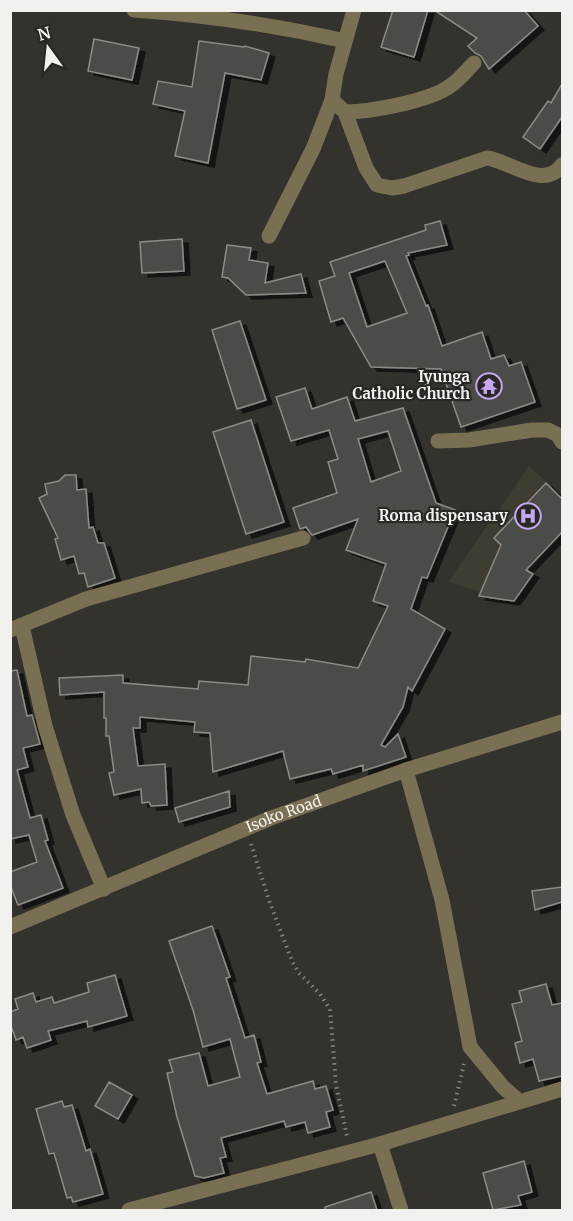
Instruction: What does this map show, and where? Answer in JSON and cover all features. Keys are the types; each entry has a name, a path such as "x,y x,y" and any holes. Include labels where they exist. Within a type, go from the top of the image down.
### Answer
{"street":[{"path":"134,10 212,17 289,28 345,41"},
{"path":"269,236 313,148 332,100 354,10"},
{"path":"345,112 369,110 432,95 449,87 474,63"},
{"path":"332,100 345,112 366,168 376,185 392,188 404,186 487,158 498,159 527,173 540,176 554,173 562,165"},
{"path":"438,441 469,441 532,430 548,430 558,435 562,442"},
{"path":"104,889 73,815 16,628 86,599 303,538"},
{"name":"Isoko Road","path":"10,927 244,829 406,770 562,722"},
{"path":"406,770 442,900 470,1047 503,1087 519,1101"},
{"path":"129,1210 380,1144 562,1089"},
{"path":"380,1144 401,1210"}],"path":[{"path":"244,829 292,961 299,973 320,994 330,1009 336,1085 351,1151"},
{"path":"450,1121 459,1080 470,1047"}],"shaded area":[{"name":"Roma dispensary","path":"529,466 562,496 562,536 504,599 448,582"}],"building":[{"path":"393,10 428,10 414,57 381,47"},
{"path":"434,10 524,10 538,26 489,69 481,56 468,46 477,38"},
{"path":"94,39 139,48 132,80 88,71"},
{"path":"199,41 245,46 269,53 261,80 225,73 208,163 175,156 185,111 153,104 158,81 192,87"},
{"path":"562,84 562,117 540,149 523,137 548,101 551,103"},
{"path":"440,221 447,245 408,253 409,255 406,256 426,306 428,305 442,346 482,332 491,359 504,355 509,366 521,362 535,402 461,427 441,369 371,367 343,318 331,322 319,281 335,276 330,262 426,230 425,225","holes":["385,261 407,313 367,327 349,273"]},
{"path":"182,239 184,271 142,273 140,242"},
{"path":"227,245 251,248 249,260 268,263 265,283 301,274 306,293 246,295 228,278 222,277"},
{"path":"240,321 266,400 237,409 212,330"},
{"path":"305,388 312,409 347,397 355,421 403,408 436,503 455,510 427,578 422,577 411,609 445,629 412,691 408,687 403,707 381,745 385,747 398,734 406,757 363,771 363,765 333,774 331,769 290,779 283,751 213,772 210,733 194,732 195,722 140,717 140,728 133,728 138,766 165,764 167,805 151,806 149,802 142,803 141,789 114,795 109,773 114,772 109,736 106,736 104,692 60,695 59,678 123,675 123,683 198,689 199,681 248,685 251,656 305,662 306,659 358,668 388,606 373,601 386,564 346,550 358,519 312,535 306,527 300,529 293,508 337,493 328,462 338,459 329,430 291,441 276,397","holes":["388,431 401,471 371,482 358,439"]},
{"path":"251,420 284,522 246,534 213,432"},
{"path":"65,475 76,475 77,490 86,489 89,528 93,527 98,543 104,543 115,578 88,587 84,573 79,574 74,556 61,560 55,539 58,538 39,498 47,494 45,484 59,481"},
{"path":"546,483 562,499 562,532 526,570 533,574 514,601 479,596 501,545 494,538"},
{"path":"17,670 27,716 32,715 40,744 23,748 28,767 17,770 30,818 41,815 48,840 45,841 63,888 18,905 10,885 10,872 37,862 29,835 10,839 10,671"},
{"path":"229,791 230,807 179,822 175,808"},
{"path":"562,887 562,902 535,910 532,891"},
{"path":"212,926 230,977 226,978 245,1038 254,1035 261,1062 257,1063 267,1094 313,1081 315,1089 326,1086 333,1110 326,1112 330,1127 308,1133 305,1122 286,1127 284,1121 221,1138 226,1157 220,1158 224,1173 204,1178 195,1176 177,1117 167,1073 173,1072 169,1060 199,1053 208,1086 240,1077 230,1039 203,1047 169,941"},
{"path":"115,975 127,1016 88,1027 87,1021 48,1031 51,1040 27,1048 23,1037 16,1040 10,1023 10,1012 18,1009 15,999 33,993 36,1002 52,997 54,1003 89,992 87,983"},
{"path":"546,984 552,1005 562,1003 562,1076 539,1081 533,1059 520,1063 515,1043 522,1041 512,1004 522,1002 519,991"},
{"path":"109,1082 132,1095 118,1119 95,1106"},
{"path":"62,1101 64,1107 72,1105 86,1151 90,1149 103,1194 73,1202 71,1197 67,1198 54,1153 49,1154 36,1109"},
{"path":"524,1161 532,1192 518,1196 521,1205 493,1210 483,1173"},
{"path":"371,1192 377,1210 325,1210 325,1207"}],"place":[{"name":"Iyunga Catholic Church","path":"489,386"},
{"name":"Roma dispensary","path":"528,516"}]}
